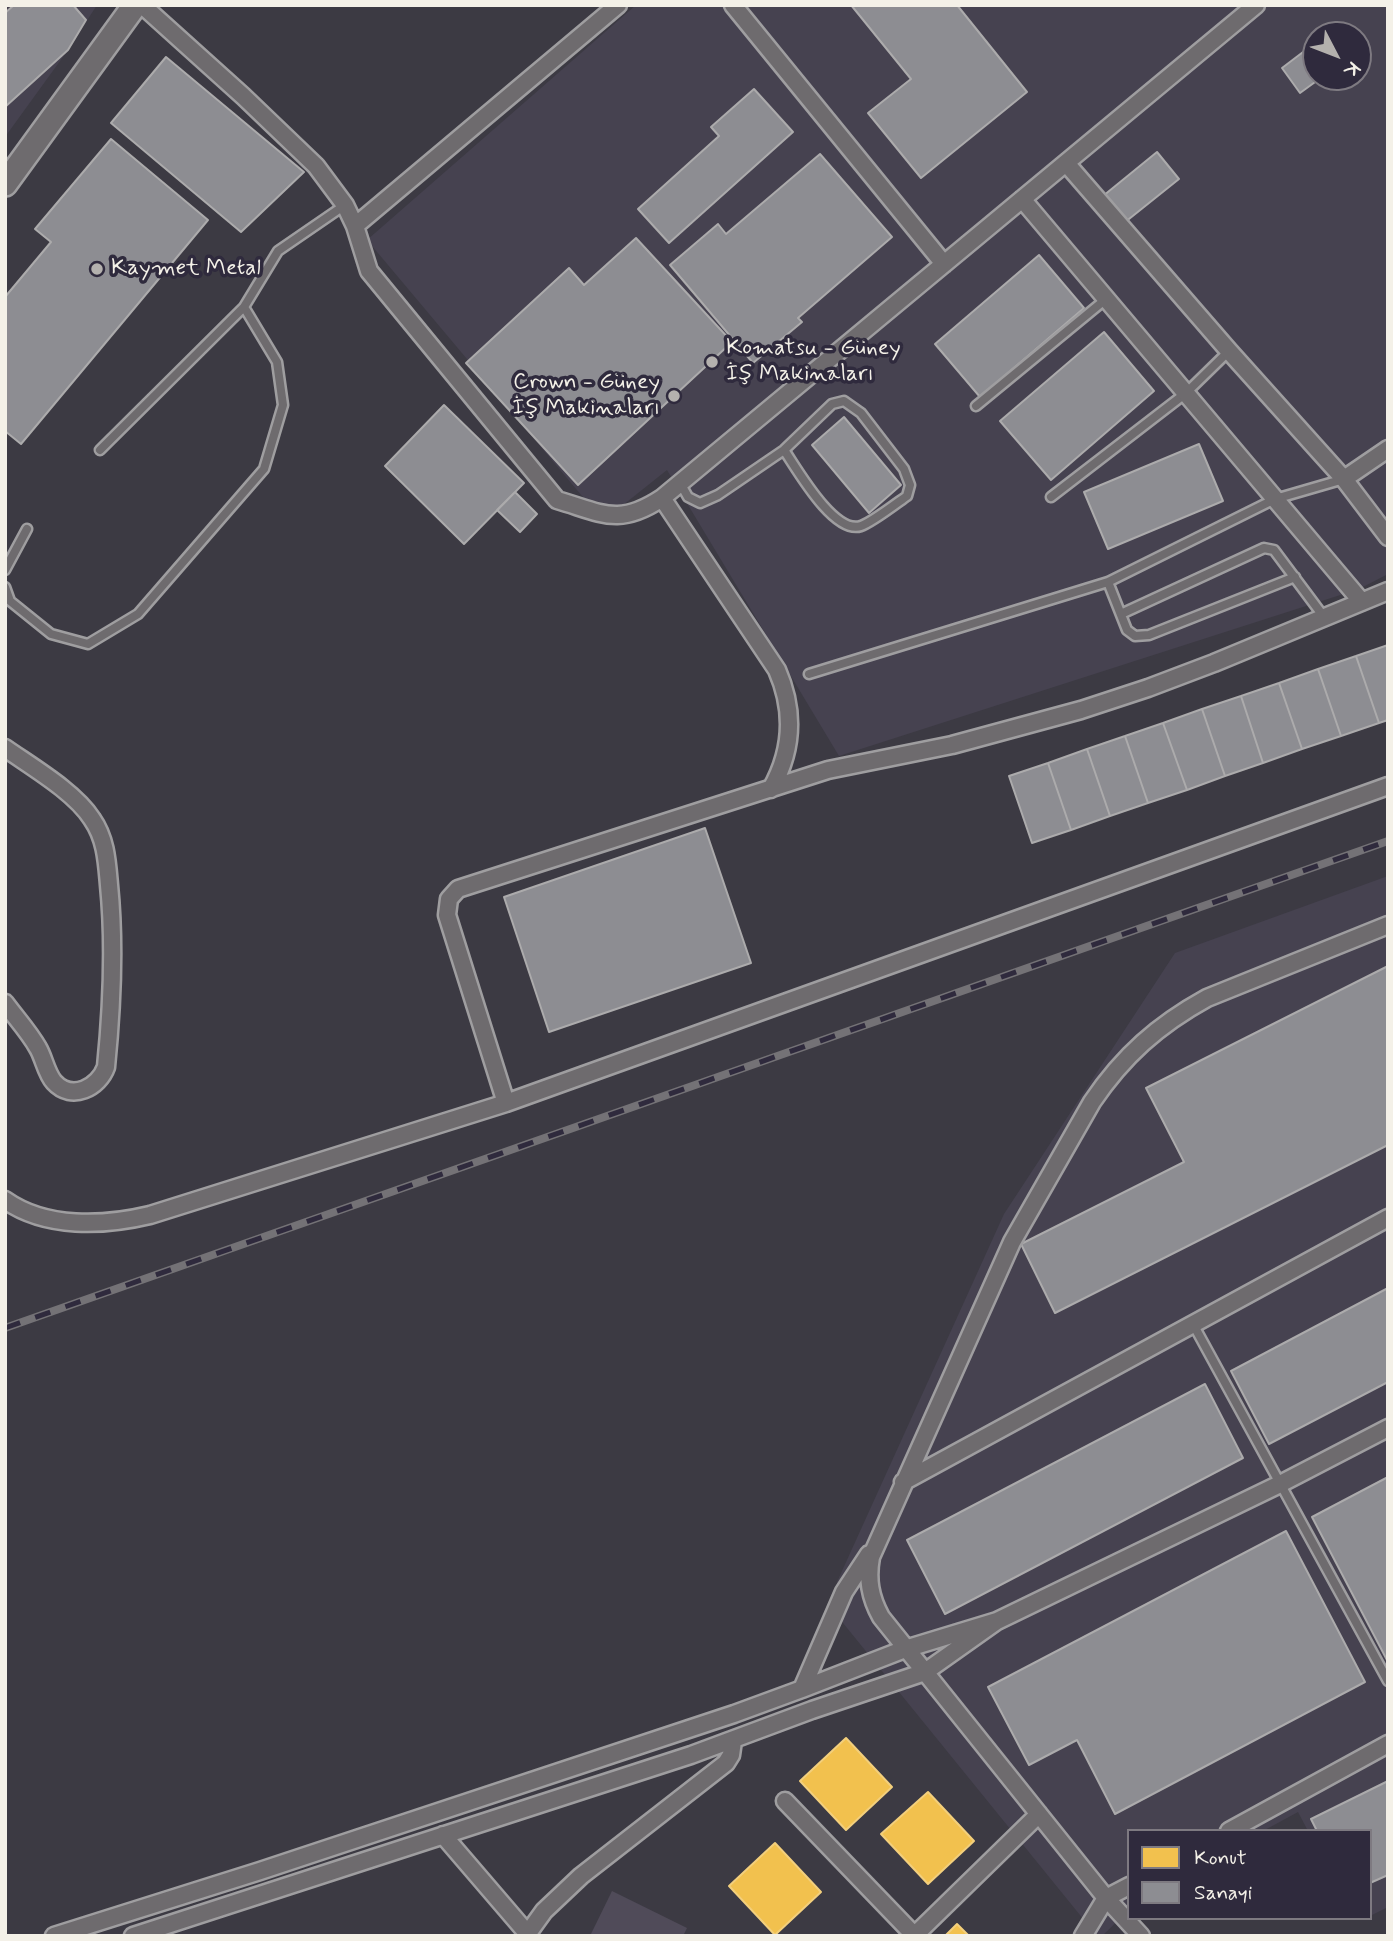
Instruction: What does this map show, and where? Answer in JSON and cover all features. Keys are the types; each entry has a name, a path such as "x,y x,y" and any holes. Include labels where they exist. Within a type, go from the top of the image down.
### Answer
{"street":[{"path":"5,184 135,5"},
{"path":"142,5 224,78 316,166 345,205 355,226 369,271 557,500 596,513 618,515 646,508 662,498 1256,5"},
{"path":"355,226 618,5"},
{"path":"733,5 944,264"},
{"path":"1066,163 1344,479 1388,537"},
{"path":"1022,199 1362,602"},
{"path":"1344,479 1388,449"},
{"path":"662,498 777,670 783,684 790,729 785,760 771,789"},
{"path":"506,1104 447,915 447,907 453,894 464,886 828,770 952,746 1081,710 1214,663 1388,591"},
{"path":"5,748 79,803 94,820 103,841 113,942 106,1067 99,1080 93,1086 79,1091 59,1086 50,1076 32,1038 5,1003"},
{"path":"5,1200 25,1212 53,1220 86,1223 128,1220 150,1215 506,1104 1388,786"},
{"path":"1141,1936 1106,1898 905,1649 881,1616 871,1596 869,1570 876,1544 903,1482 1012,1242 1092,1102 1121,1063 1159,1027 1207,998 1388,925"},
{"path":"903,1482 1388,1218"},
{"path":"54,1936 300,1858 734,1714 905,1649 997,1621 1280,1484 1388,1428"},
{"path":"802,1689 844,1592 876,1544"},
{"path":"133,1936 733,1741 811,1710 925,1672 997,1621"},
{"path":"443,1835 526,1934 544,1911 581,1876 726,1763 731,1755 733,1741"},
{"path":"1233,1829 1388,1744"},
{"path":"785,1801 914,1936 1039,1814"},
{"path":"1083,1936 1106,1898 1127,1886"}],"lane":[{"path":"100,450 244,307 278,251 345,205"},
{"path":"976,406 1106,299"},
{"path":"5,587 10,601 51,634 88,644 138,614 264,469 283,405 277,362 244,307"},
{"path":"1051,497 1186,393 1229,351"},
{"path":"680,483 688,497 700,503 718,495 784,450 832,404 844,401 861,413 904,470 910,485 907,496 860,527 846,526 829,513 784,450"},
{"path":"809,674 1108,582 1275,499 1344,479"},
{"path":"5,570 27,529"},
{"path":"1121,614 1264,548 1274,550 1324,617"},
{"path":"1108,582 1126,630 1135,636 1149,635 1295,577"},
{"path":"1193,1324 1388,1681"}],"shaded area":[{"path":"5,5 97,5 5,137"},
{"path":"636,5 1388,5 1388,574 1359,589 839,756 667,470 603,521 367,240"},
{"path":"1388,876 1388,1907 1372,1915 1372,1829 1307,1829 1298,1812 1267,1829 1127,1829 1127,1912 1102,1936 1097,1936 843,1623 836,1593 837,1582 1004,1214 1175,953"},
{"path":"612,1891 687,1928 683,1936 590,1936"}],"building: Konut":[{"path":"846,1738 892,1787 846,1830 800,1781"},
{"path":"928,1792 974,1841 928,1884 881,1834"},
{"path":"775,1843 821,1892 775,1935 729,1886"},
{"path":"957,1924 969,1936 945,1936"}],"building: Sanayi":[{"path":"14,5 73,5 86,20 68,50 5,107 5,13"},
{"path":"851,5 957,5 1027,92 921,178 868,113 911,79"},
{"path":"1302,53 1303,91 1300,93 1282,68"},
{"path":"166,57 304,172 241,232 111,123"},
{"path":"754,89 793,132 669,243 638,209 719,136 711,127"},
{"name":"Kaymet Metal","path":"111,139 208,220 21,444 5,431 5,297 51,242 35,229"},
{"path":"1157,152 1179,179 1124,223 1103,196"},
{"path":"820,154 892,237 798,318 802,322 753,363 670,265 718,224 726,234"},
{"path":"636,238 732,342 578,485 466,363 569,268 584,285"},
{"path":"1039,255 1084,308 980,397 935,344"},
{"path":"1104,332 1154,391 1051,480 1000,421"},
{"path":"444,405 524,483 464,544 385,466"},
{"path":"844,417 901,485 869,513 812,445"},
{"path":"1199,444 1223,501 1108,549 1084,492"},
{"path":"515,492 537,514 520,532 497,510"},
{"path":"1388,645 1388,720 1379,723 1356,656"},
{"path":"1356,656 1379,723 1341,736 1318,669"},
{"path":"1318,669 1341,736 1302,749 1279,683"},
{"path":"1279,683 1302,749 1263,763 1241,696"},
{"path":"1241,696 1263,763 1225,776 1202,709"},
{"path":"1202,709 1225,776 1187,790 1163,723"},
{"path":"1163,723 1187,790 1148,803 1125,736"},
{"path":"1125,736 1148,803 1110,816 1087,749"},
{"path":"1087,749 1110,816 1071,830 1048,763"},
{"path":"1048,763 1071,830 1032,843 1009,776"},
{"path":"705,828 751,963 549,1032 504,897"},
{"path":"1388,966 1388,1145 1055,1313 1021,1244 1184,1162 1146,1088"},
{"path":"1388,1288 1388,1382 1269,1444 1231,1371"},
{"path":"1205,1384 1243,1458 945,1614 907,1540"},
{"path":"1388,1477 1388,1662 1312,1517"},
{"path":"1286,1531 1365,1682 1115,1814 1077,1740 1029,1765 988,1687"},
{"path":"1388,1781 1388,1875 1372,1882 1372,1829 1316,1829 1311,1819"}],"railway":[{"path":"5,1328 1388,841"}],"place":[{"name":"Kaymet Metal","path":"97,269"},
{"name":"Komatsu - Güney İş Makinaları","path":"712,362"},
{"name":"Crown - Güney İş Makinaları","path":"674,396"}]}
